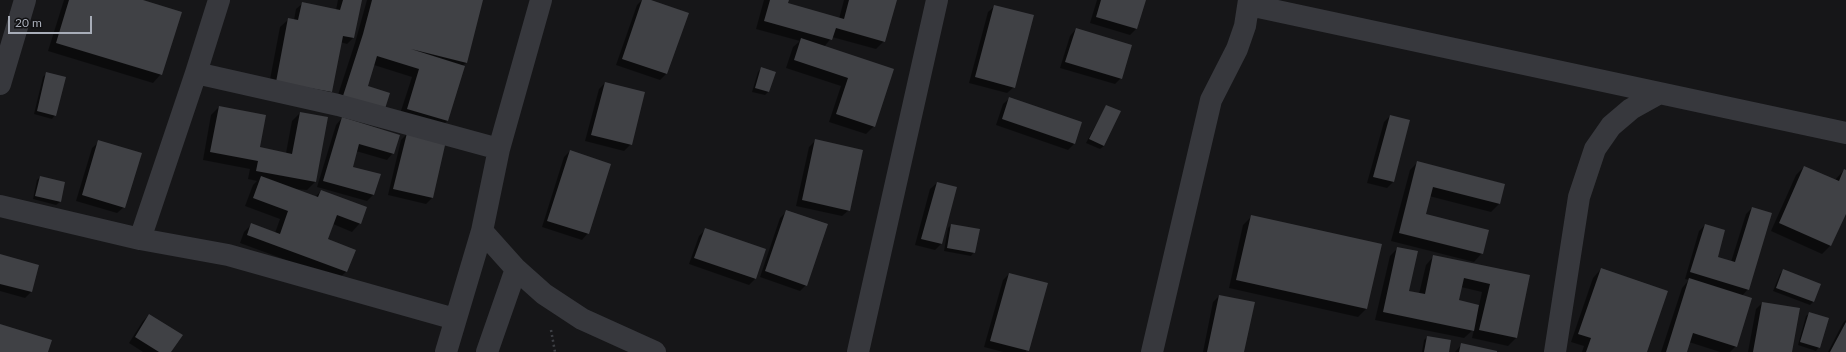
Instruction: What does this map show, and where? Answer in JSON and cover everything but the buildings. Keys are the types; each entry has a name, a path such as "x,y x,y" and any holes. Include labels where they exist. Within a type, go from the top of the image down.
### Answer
{"street":[{"path":"0,84 25,0"},
{"path":"140,238 219,0"},
{"path":"446,352 454,319 482,231 499,148 541,0"},
{"path":"858,352 937,0"},
{"path":"1152,352 1211,100 1237,49 1245,26 1249,3 1658,94 1846,133"},
{"path":"196,73 338,105 499,148"},
{"path":"1555,352 1579,197 1595,149 1611,126 1631,109 1658,94"},
{"path":"0,206 140,238 228,255 454,319"},
{"path":"482,231 516,269 544,294 582,319 655,352"},
{"path":"487,352 516,269"}]}
